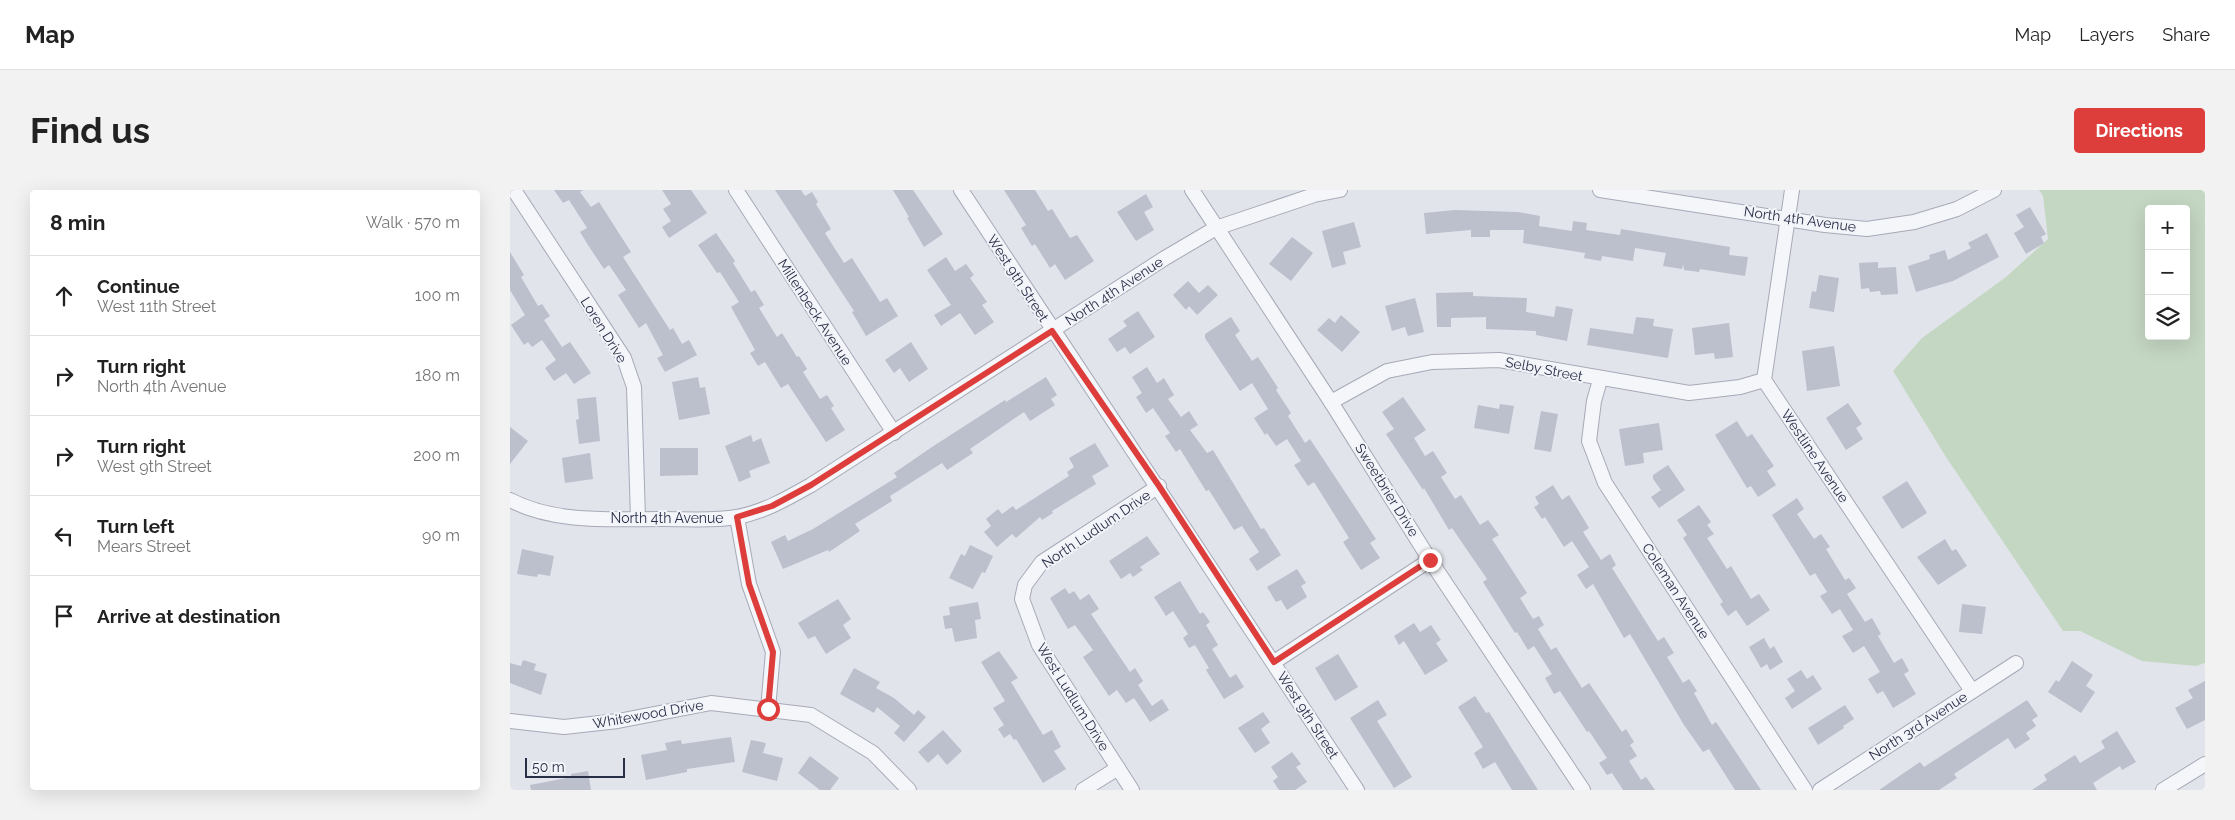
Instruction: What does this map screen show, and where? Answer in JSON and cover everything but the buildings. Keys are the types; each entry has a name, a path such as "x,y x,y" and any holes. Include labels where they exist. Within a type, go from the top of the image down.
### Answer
{"street":[{"name":"Loren Drive","path":"514,190 624,358 634,387 638,519"},
{"name":"Millenbeck Avenue","path":"736,190 894,433"},
{"name":"West 9th Street","path":"961,190 1052,331 1159,486 1357,790"},
{"name":"Sweetbrier Drive","path":"1192,190 1331,402 1430,560 1583,790"},
{"name":"North 4th Avenue","path":"510,500 528,510 567,517 638,519 737,517 772,506 811,485 1165,258 1216,228 1314,195 1340,190"},
{"name":"North 4th Avenue","path":"1600,190 1788,217 1825,225 1867,228 1914,222 1957,209 1994,190"},
{"path":"1764,380 1792,190"},
{"name":"Selby Street","path":"1331,402 1387,371 1432,362 1499,360 1600,380 1689,393 1740,387 1764,380"},
{"name":"Coleman Avenue","path":"1600,380 1594,401 1590,441 1605,483 1805,790"},
{"name":"Westline Avenue","path":"1764,380 1972,691"},
{"name":"North Ludlum Drive","path":"1022,599 1025,585 1042,562 1159,486"},
{"path":"737,517 749,584 773,652 768,709"},
{"path":"1274,662 1430,560"},
{"name":"West Ludlum Drive","path":"1022,599 1039,645 1132,790"},
{"name":"North 3rd Avenue","path":"1820,790 2016,663"},
{"name":"Whitewood Drive","path":"510,721 564,727 618,721 711,703 811,715 873,753 909,790"},
{"path":"2163,790 2205,764"},
{"path":"1083,790 1118,768"}],"green space":[{"path":"2039,190 2205,190 2205,663 2196,666 2142,661 2080,631 2063,631 1946,457 1893,371 1922,338 2006,277 2048,239 2043,196"}],"route":[{"path":"768,709 773,652 749,584 737,517 772,506 811,485 1052,331 1159,486 1274,662 1430,560"}]}
